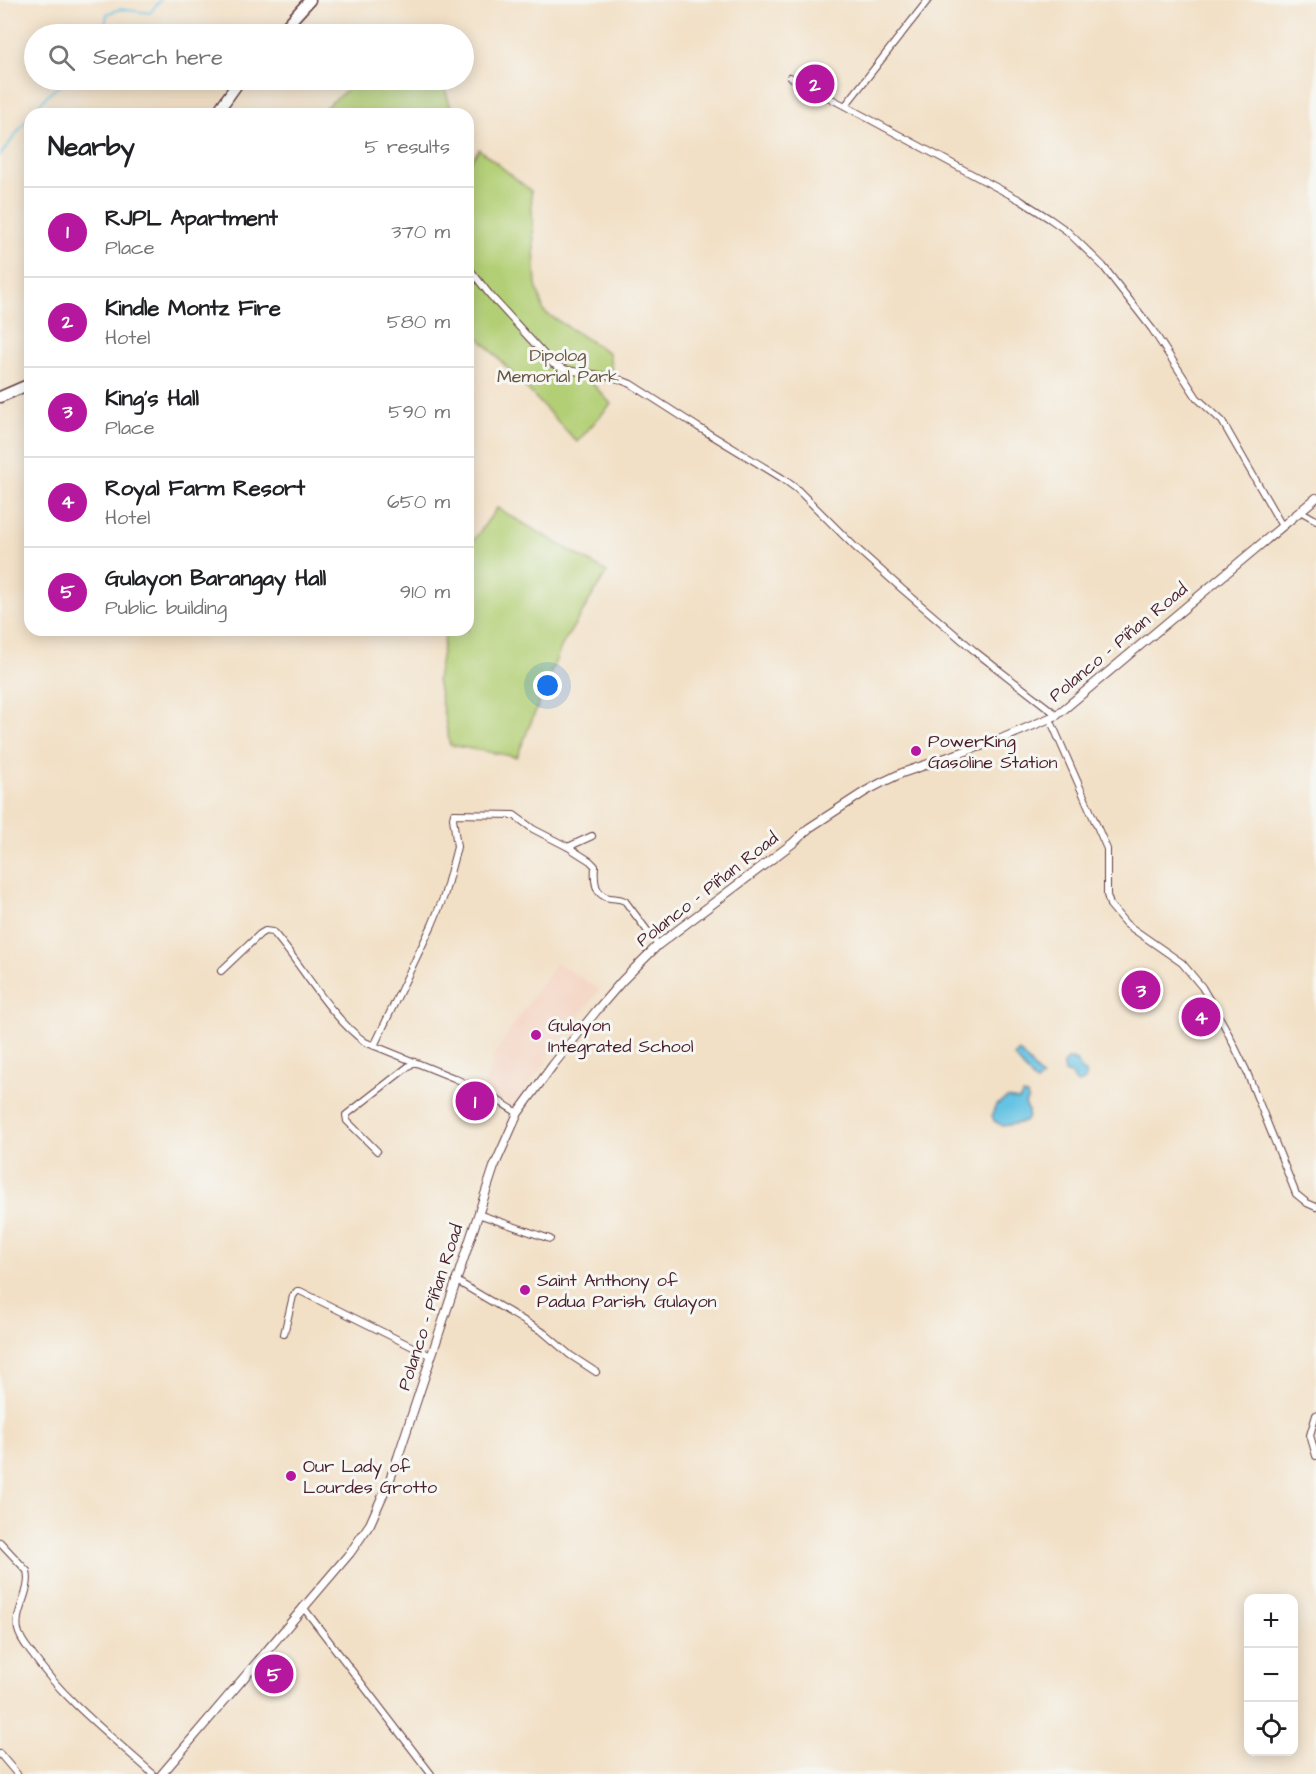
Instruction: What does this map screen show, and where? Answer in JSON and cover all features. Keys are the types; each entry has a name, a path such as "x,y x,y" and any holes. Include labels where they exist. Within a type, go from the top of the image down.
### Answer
{"highway":[{"path":"288,24 310,0"},
{"path":"220,108 233,90"},
{"path":"0,397 24,387"}],"main road":[{"name":"Polanco - Piñan Road","path":"162,1774 350,1553 370,1524 398,1457 494,1167 518,1113 553,1065 622,981 658,945 810,828 866,791 902,773 1001,739 1054,717 1316,498"}],"street":[{"path":"845,106 928,0"},
{"path":"790,77 1020,200 1066,231 1103,266 1152,330 1197,398 1222,421 1282,526"},
{"path":"474,275 553,364 567,370 613,377 631,384 797,489 854,546 902,589 1054,717 1107,849 1107,895 1110,905 1126,924 1182,963 1202,987 1246,1070 1296,1194 1316,1207"},
{"path":"1300,511 1316,520"},
{"path":"374,1046 444,896 457,847 454,814 514,815 533,829 568,847 595,866 594,882 600,893 605,897 620,898 625,901 658,945"},
{"path":"568,847 592,836"},
{"path":"221,971 260,934 265,931 273,932 357,1036 374,1046 486,1093 518,1113"},
{"path":"377,1151 347,1121 346,1115 414,1062"},
{"path":"478,1214 550,1239"},
{"path":"455,1280 543,1332 570,1355 596,1372"},
{"path":"284,1334 293,1296 300,1291 431,1356"},
{"path":"1316,1415 1311,1435 1316,1456"},
{"path":"0,1542 27,1571 27,1583 17,1623 22,1640 39,1665 61,1690 153,1774"},
{"path":"303,1607 431,1774"},
{"path":"0,1754 17,1774"}],"shaded area":[{"name":"Gulayon Integrated School","path":"556,962 600,990 513,1108 483,1089 494,1054"}],"green space":[{"path":"347,90 445,90 451,108 324,108"},
{"name":"Dipolog Memorial Park","path":"479,149 531,191 536,285 544,312 609,353 612,372 592,383 611,404 577,442 474,332 474,156"},
{"path":"497,508 607,572 562,645 517,757 450,745 437,680 445,636 474,636 474,540"}],"water":[{"path":"1019,1051 1042,1078 1036,1083 1014,1056"},
{"path":"1068,1059 1075,1060 1079,1064 1081,1070 1086,1073 1086,1079 1077,1083 1073,1076 1065,1072 1063,1064"},
{"path":"1023,1094 1028,1099 1025,1104 1028,1115 1025,1122 1003,1126 994,1121 992,1115 996,1105 1007,1098 1019,1100"}],"waterway":[{"path":"106,24 107,14 120,9 150,13 160,0"},
{"path":"36,108 55,90"},
{"path":"0,156 24,123"}],"place":[{"name":"Kindle Montz Fire","path":"815,84"},
{"name":"PowerKing Gasoline Station","path":"916,751"},
{"name":"King's Hall","path":"1141,990"},
{"name":"Royal Farm Resort","path":"1201,1017"},
{"name":"Gulayon Integrated School","path":"536,1035"},
{"name":"RJPL Apartment","path":"475,1101"},
{"name":"Saint Anthony of Padua Parish, Gulayon","path":"525,1290"},
{"name":"Our Lady of Lourdes Grotto","path":"291,1476"},
{"name":"Gulayon Barangay Hall","path":"274,1674"}]}
